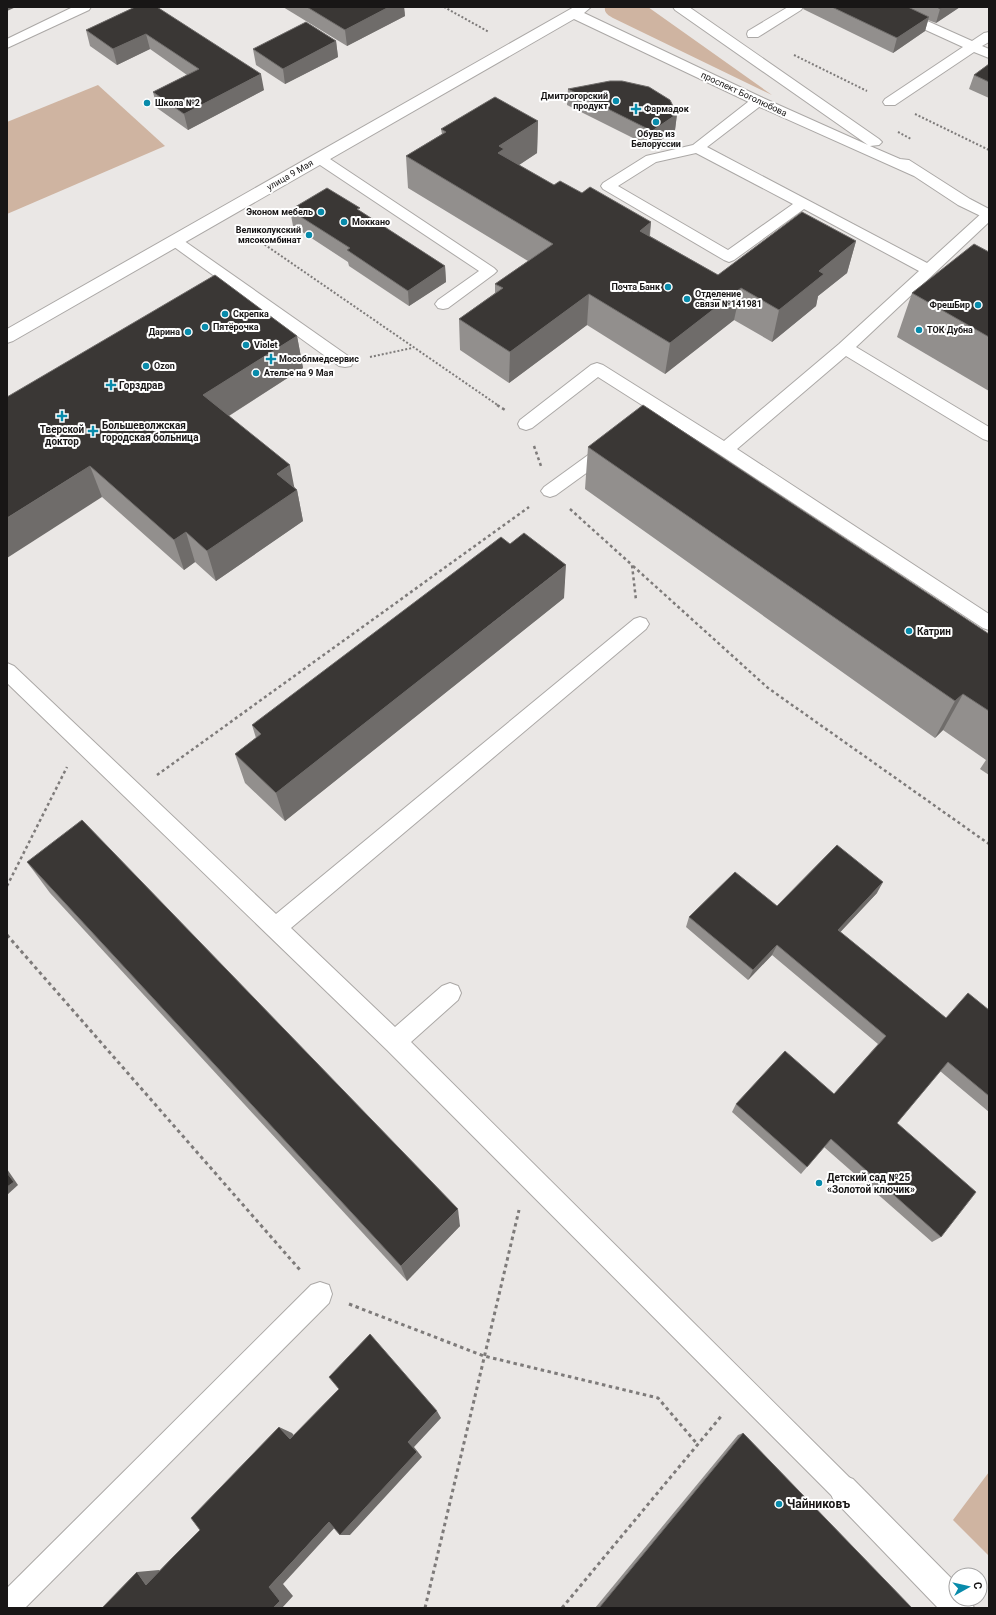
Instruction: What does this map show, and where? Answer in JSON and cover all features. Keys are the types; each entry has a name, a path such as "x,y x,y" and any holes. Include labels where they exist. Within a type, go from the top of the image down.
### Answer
{"street":[{"path":"7,44 84,7"},
{"name":"проспект Боголюбова","path":"680,7 916,172 964,202 989,215"},
{"name":"проспект Боголюбова","path":"577,9 758,101 916,172"},
{"name":"улица 9 Мая","path":"8,336 577,9"},
{"path":"843,1489 959,1608"}],"lane":[{"path":"753,34 797,7"},
{"path":"886,7 989,54"},
{"path":"890,102 989,36"},
{"path":"758,101 698,148 651,159 608,186 728,257 803,203"},
{"path":"698,148 929,270"},
{"path":"319,158 489,271 443,304"},
{"path":"725,450 845,348 989,215"},
{"path":"175,241 345,362"},
{"path":"845,348 989,435"},
{"path":"526,424 596,369 655,414 725,450 989,623"},
{"path":"550,491 618,442"},
{"path":"275,928 640,624"},
{"path":"7,671 79,742 134,792 395,1042 843,1489"},
{"path":"395,1042 450,993"},
{"path":"7,1607 320,1294"}],"path":[{"path":"444,7 492,34"},
{"path":"753,34 989,150"},
{"path":"890,102 897,131 917,143"},
{"path":"258,240 412,348 526,424 550,491 768,688 989,844"},
{"path":"345,362 412,348"},
{"path":"134,792 550,491"},
{"path":"632,565 640,624"},
{"path":"7,886 79,742"},
{"path":"7,935 320,1294 484,1356 658,1398 698,1445"},
{"path":"425,1608 528,1174"},
{"path":"562,1608 743,1390"}],"shaded area":[{"path":"605,7 648,7 772,95 613,18 608,15"},
{"path":"98,85 165,146 7,214 7,122"},
{"path":"989,1472 989,1556 953,1520"}],"building":[{"path":"135,7 157,7 261,74 184,114 153,92 199,69 146,34 113,49 86,30"},
{"path":"307,7 389,7 345,30"},
{"path":"832,7 908,7 929,17 897,38"},
{"path":"306,22 336,41 283,69 253,49"},
{"path":"989,64 989,82 974,75"},
{"path":"610,81 622,81 649,87 670,100 677,114 652,131 568,89"},
{"path":"495,97 538,121 499,146 504,149 498,153 554,185 560,181 582,193 590,187 651,222 640,231 718,275 802,212 856,241 819,271 824,274 779,310 741,288 670,343 589,294 510,352 459,319 503,288 495,284 553,244 406,156 446,132 441,129"},
{"path":"327,188 360,208 357,209 445,266 408,291 347,250 350,248 290,210"},
{"path":"974,244 989,252 989,337 912,293"},
{"path":"215,275 297,336 203,395 290,465 277,474 297,490 207,551 186,532 174,540 90,466 7,518 7,397"},
{"path":"643,405 989,634 989,711 963,694 955,701 588,447"},
{"path":"524,533 566,565 276,793 235,754 261,734 252,725 501,537 510,544"},
{"path":"82,820 458,1209 401,1266 27,862"},
{"path":"837,845 883,882 838,930 946,1018 968,993 989,1010 989,1096 948,1062 897,1123 976,1192 941,1237 831,1139 807,1167 736,1104 785,1051 834,1094 886,1036 777,945 753,970 689,917 735,872 777,906"},
{"path":"7,1173 14,1182 7,1187"},
{"path":"370,1334 437,1411 408,1442 417,1452 340,1535 329,1522 269,1587 280,1601 273,1608 102,1608 137,1572 146,1585 200,1530 191,1518 279,1427 290,1439 339,1389 329,1377"},
{"path":"743,1433 912,1608 599,1608"}],"place":[{"name":"Дмитрогорский продукт","path":"616,101"},
{"name":"Школа №2","path":"147,103"},
{"name":"Фармадок","path":"636,109"},
{"name":"Обувь из Белоруссии","path":"656,122"},
{"name":"Эконом мебель","path":"321,212"},
{"name":"Моккано","path":"344,222"},
{"name":"Великолукский мясокомбинат","path":"309,235"},
{"name":"Почта Банк","path":"668,287"},
{"name":"Отделение связи №141981","path":"687,299"},
{"name":"ФрешБир","path":"978,305"},
{"name":"Скрепка","path":"225,314"},
{"name":"Пятёрочка","path":"205,327"},
{"name":"ТОК Дубна","path":"919,330"},
{"name":"Дарина","path":"188,332"},
{"name":"Violet","path":"246,345"},
{"name":"Мособлмедсервис","path":"271,359"},
{"name":"Ozon","path":"146,366"},
{"name":"Ателье на 9 Мая","path":"256,373"},
{"name":"Горздрав","path":"111,385"},
{"name":"Тверской доктор","path":"62,416"},
{"name":"Большеволжская городская больница","path":"93,431"},
{"name":"Катрин","path":"909,631"},
{"name":"Детский сад №25 «Золотой ключик»","path":"819,1183"},
{"name":"Чайниковъ","path":"779,1504"}]}
